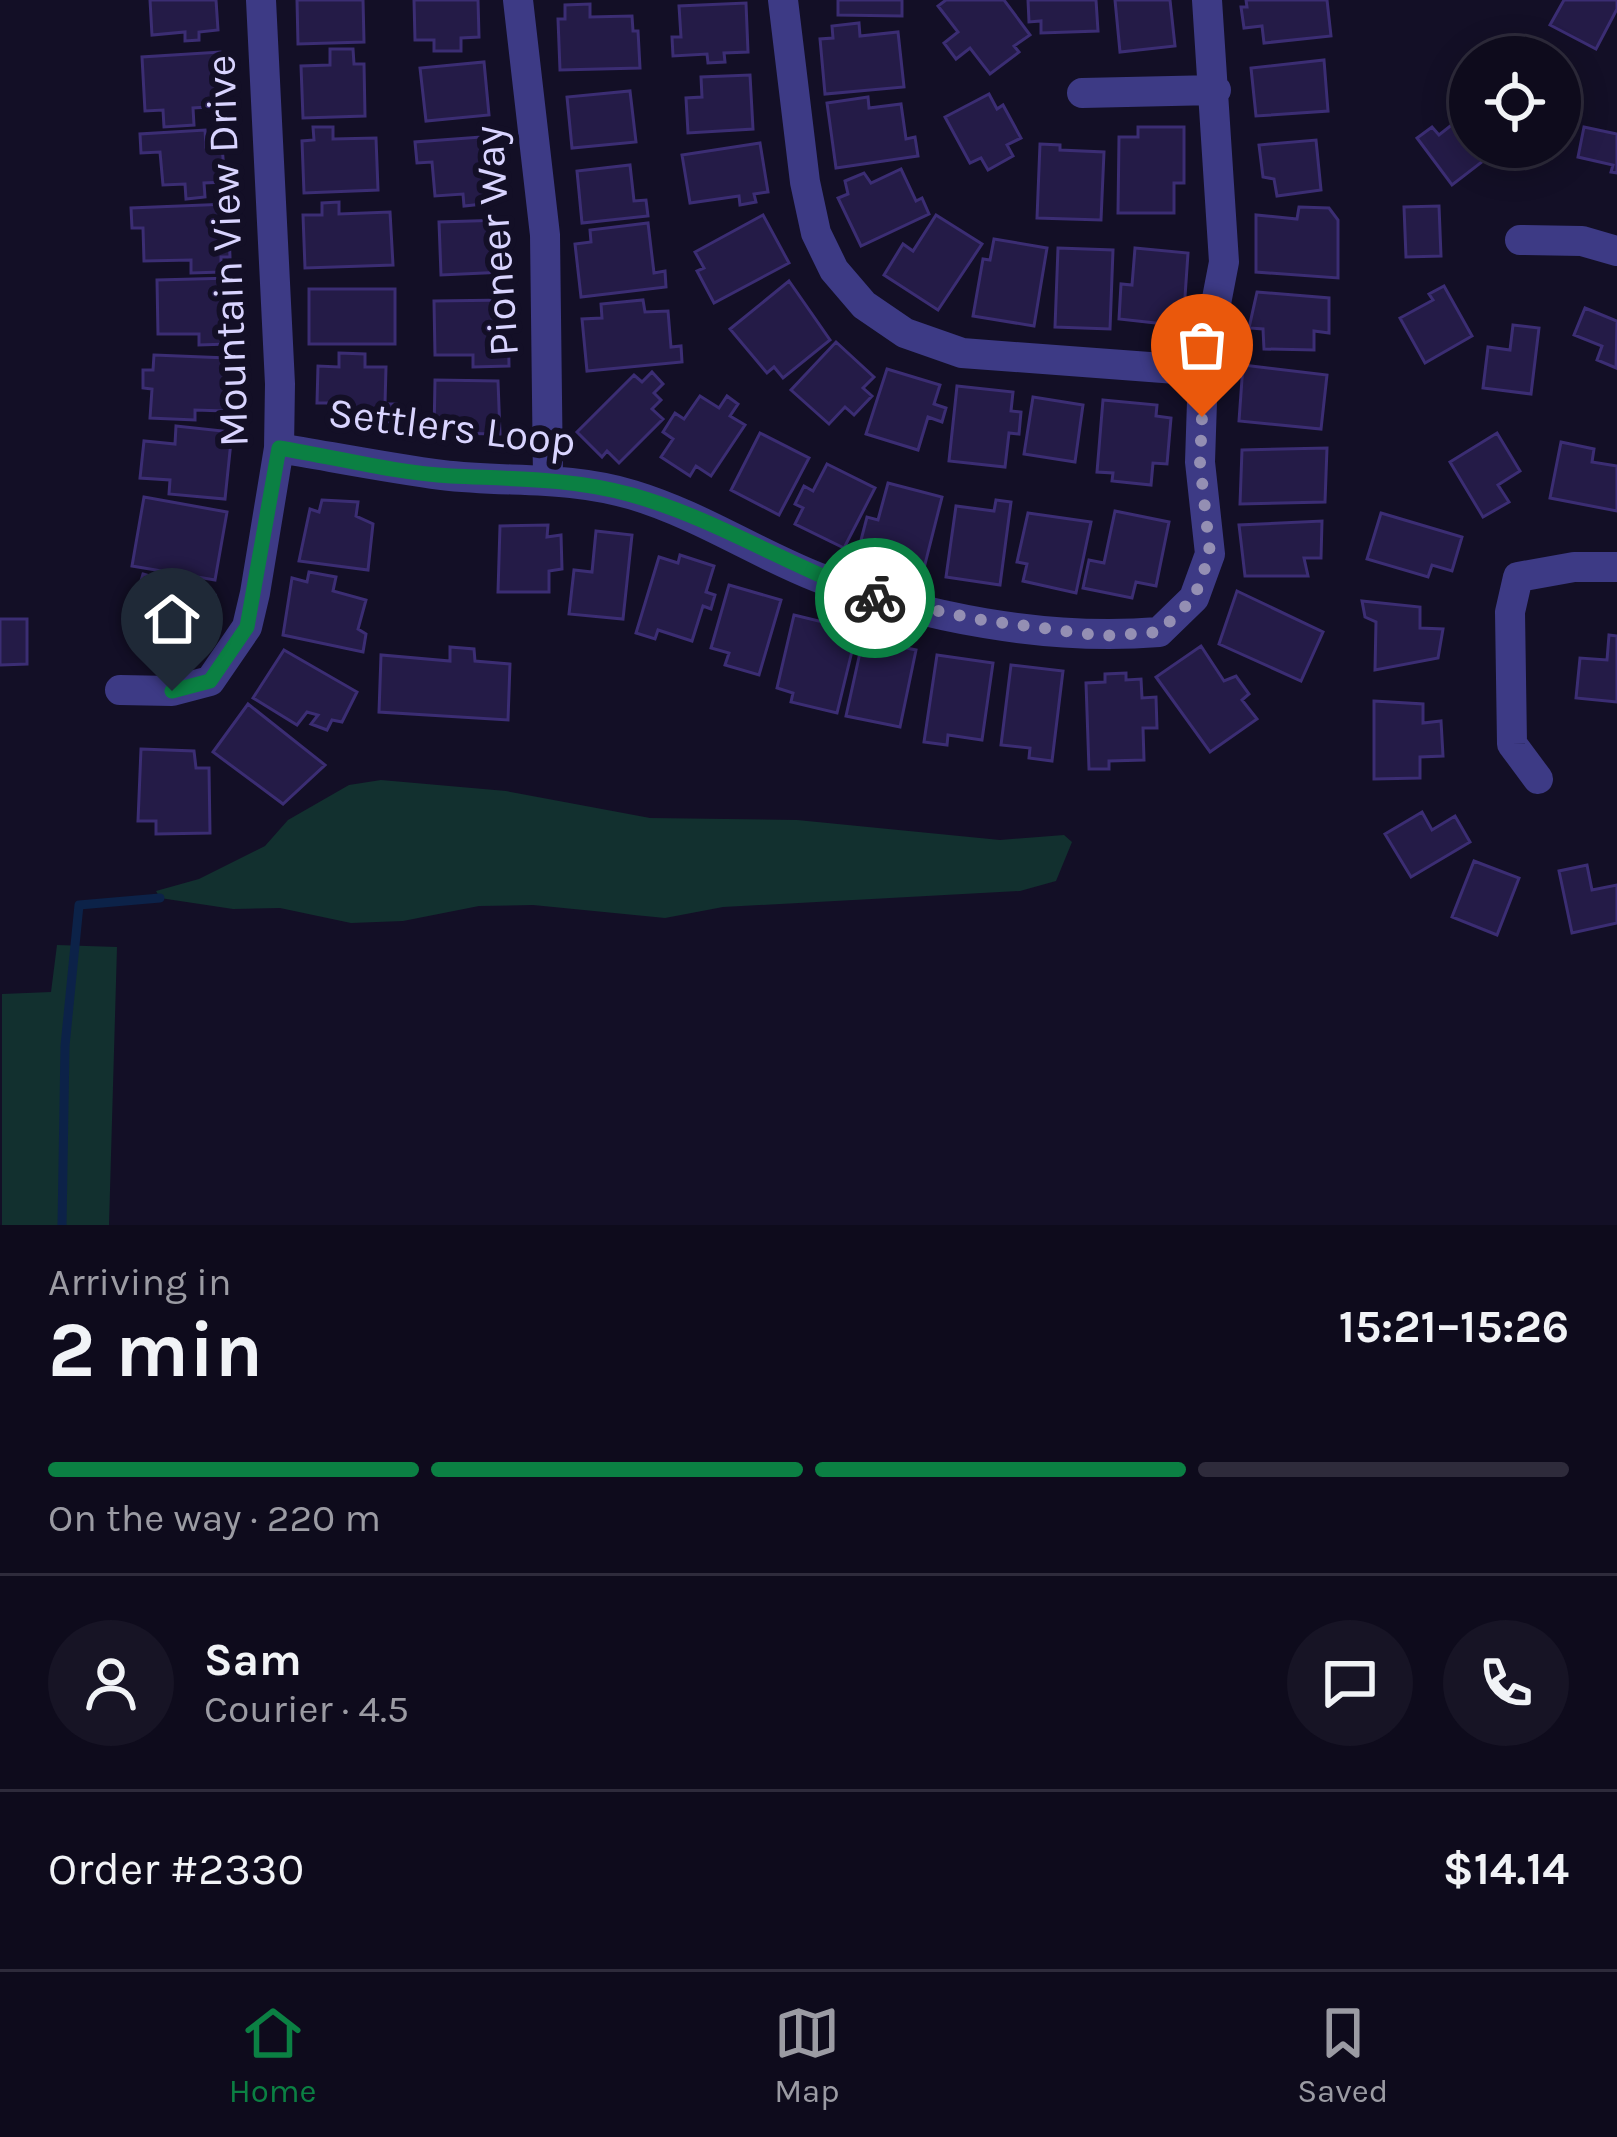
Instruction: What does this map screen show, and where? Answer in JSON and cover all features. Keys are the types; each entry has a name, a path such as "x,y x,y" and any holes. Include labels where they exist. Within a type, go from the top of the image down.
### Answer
{"street":[{"name":"Mountain View Drive","path":"120,690 172,691 210,681 230,657 251,610 279,448 260,0"},
{"name":"Pioneer Way","path":"518,0 545,235 548,478"},
{"path":"783,0 816,233 834,270 864,304 905,333 962,353 1203,371"},
{"name":"Settlers Loop","path":"279,448 446,476 548,478 629,494 695,515 812,575 889,602 1103,636 1159,632 1194,598 1210,554 1200,463 1203,371 1224,262 1208,0"},
{"path":"1082,93 1216,90"},
{"path":"1520,240 1582,241 1617,251"},
{"path":"1538,779 1512,744 1510,611 1518,577 1574,567 1617,567"}],"green space":[{"path":"381,780 506,791 650,818 797,820 1000,840 1064,835 1072,842 1056,881 1020,891 723,907 665,918 533,905 479,906 403,921 351,923 280,908 233,909 160,898 156,891 199,879 265,846 288,820 349,785"},
{"path":"57,945 117,947 109,1225 2,1225 2,994 51,992"}],"building":[{"path":"150,0 216,0 218,30 199,32 199,40 185,41 185,32 152,35"},
{"path":"297,0 363,0 364,42 298,44"},
{"path":"414,0 478,0 479,37 461,38 461,51 434,51 434,40 415,40"},
{"path":"838,0 902,0 902,16 838,15"},
{"path":"946,0 1004,0 1030,35 1014,46 1019,52 990,74 970,48 956,59 944,43 958,32 938,6"},
{"path":"1028,0 1096,0 1098,31 1041,33 1041,21 1029,22"},
{"path":"1115,0 1170,0 1175,46 1120,52"},
{"path":"1246,0 1327,0 1331,36 1264,43 1262,26 1244,28 1241,7 1247,7"},
{"path":"1564,0 1617,0 1596,49 1581,41 1581,36 1550,25"},
{"path":"746,3 748,52 724,53 725,62 708,63 707,54 673,56 672,37 681,37 679,6"},
{"path":"590,4 590,17 632,16 633,31 638,31 640,68 560,70 558,19 565,19 565,5"},
{"path":"859,23 860,36 898,32 904,87 825,94 820,39 833,38 832,26"},
{"path":"330,49 353,49 354,64 364,64 365,116 303,118 301,66 330,65"},
{"path":"220,52 224,106 193,108 194,125 164,127 163,110 145,111 142,57"},
{"path":"1324,60 1328,111 1256,116 1251,68"},
{"path":"484,62 489,115 426,121 420,68"},
{"path":"750,75 753,129 688,133 686,98 702,97 701,77"},
{"path":"630,91 636,142 572,148 567,97"},
{"path":"989,94 997,109 1003,105 1021,138 1007,145 1013,156 988,170 981,158 970,163 945,117"},
{"path":"868,97 869,108 901,104 906,139 915,137 918,156 836,168 827,103"},
{"path":"313,127 333,127 333,139 376,138 378,190 304,193 302,141 314,140"},
{"path":"1138,127 1184,127 1184,183 1174,183 1174,213 1118,213 1119,137 1138,137"},
{"path":"1432,127 1439,135 1449,127 1449,168 1474,168 1452,185 1417,138"},
{"path":"1584,127 1617,134 1617,173 1611,172 1613,165 1581,158"},
{"path":"205,130 206,147 222,146 225,182 204,183 205,197 186,199 185,184 163,185 160,152 141,153 140,134"},
{"path":"494,136 499,191 492,191 493,203 464,206 463,194 435,196 432,162 417,163 415,142"},
{"path":"1316,140 1321,190 1277,196 1274,179 1263,177 1259,145"},
{"path":"760,143 768,192 754,194 756,202 740,205 739,196 690,203 682,155"},
{"path":"1040,144 1104,152 1101,220 1037,218"},
{"path":"630,165 634,201 646,200 648,216 582,223 577,171"},
{"path":"901,169 916,201 922,198 929,214 861,246 838,198 848,194 845,181 864,173 871,183"},
{"path":"339,202 339,214 390,212 393,265 305,268 303,215 322,215 322,203"},
{"path":"228,204 230,257 221,257 221,272 191,273 191,260 144,261 143,228 132,228 131,208"},
{"path":"1439,206 1441,256 1406,257 1404,207"},
{"path":"1299,207 1329,208 1338,220 1338,278 1256,272 1256,215 1297,219"},
{"path":"763,215 789,263 714,303 697,271 704,268 695,252"},
{"path":"936,215 982,244 938,310 884,275 903,244 913,251"},
{"path":"504,220 505,272 441,275 439,222"},
{"path":"648,223 654,273 665,271 666,287 581,297 575,244 591,242 590,230"},
{"path":"994,239 1047,248 1034,326 973,316 983,259 990,260"},
{"path":"1058,248 1113,250 1110,329 1055,327"},
{"path":"1135,248 1188,253 1183,326 1119,319 1121,284 1132,285"},
{"path":"232,278 228,344 199,345 199,334 158,334 157,280"},
{"path":"789,281 830,340 783,378 774,367 767,373 730,329"},
{"path":"1444,286 1472,336 1425,363 1400,318 1433,300 1429,294"},
{"path":"309,289 395,289 395,344 309,344"},
{"path":"1257,292 1329,298 1329,333 1314,331 1314,350 1264,349 1263,329 1249,328"},
{"path":"508,300 509,366 473,367 473,355 435,355 434,301"},
{"path":"643,300 645,312 668,311 671,347 681,346 682,362 587,371 582,319 602,318 601,304"},
{"path":"1585,308 1617,321 1616,368 1597,360 1602,346 1574,335"},
{"path":"1513,325 1539,328 1531,394 1483,388 1488,347 1510,350"},
{"path":"836,342 874,377 863,388 872,396 854,415 845,407 829,424 791,390"},
{"path":"339,353 365,354 365,367 386,367 385,404 396,404 396,422 334,420 334,403 317,403 318,366 339,367"},
{"path":"154,355 227,358 224,411 195,410 195,420 150,418 152,389 143,388 143,370 153,370"},
{"path":"1243,365 1327,375 1321,429 1239,421"},
{"path":"887,369 940,385 934,404 946,408 942,422 928,417 918,450 866,434"},
{"path":"652,372 663,384 654,393 661,400 652,409 663,419 619,463 607,451 602,457 577,432 634,375 642,382"},
{"path":"435,380 498,381 500,434 434,433"},
{"path":"957,386 1013,392 1011,411 1021,412 1019,434 1009,433 1005,467 949,461"},
{"path":"700,396 719,408 727,396 738,404 730,416 745,425 711,476 696,466 690,476 661,457 673,439 663,432 675,413 684,419"},
{"path":"1033,397 1083,405 1075,462 1024,454"},
{"path":"1103,400 1157,405 1156,416 1171,418 1167,464 1153,463 1151,485 1112,481 1113,473 1097,472"},
{"path":"176,426 232,432 225,499 169,494 170,480 140,478 144,441 175,444"},
{"path":"760,433 809,458 779,515 731,490"},
{"path":"1497,433 1520,471 1498,485 1509,502 1483,517 1450,462"},
{"path":"1561,442 1594,449 1592,462 1617,466 1617,511 1550,498"},
{"path":"1327,448 1325,502 1240,504 1242,450"},
{"path":"827,464 875,488 844,548 795,524 803,508 795,504 804,486 813,491"},
{"path":"888,483 942,497 922,576 866,561 870,547 860,544 867,517 878,520"},
{"path":"144,497 227,512 215,580 132,566"},
{"path":"322,500 358,502 356,516 373,524 368,570 299,561 310,509 319,512"},
{"path":"996,500 1011,502 1000,585 946,577 956,506 994,511"},
{"path":"1115,511 1169,522 1156,586 1136,582 1132,598 1083,588 1089,560 1104,563"},
{"path":"1028,513 1091,522 1076,593 1023,581 1027,564 1017,562"},
{"path":"1381,513 1462,537 1452,571 1432,565 1428,577 1367,559"},
{"path":"1322,521 1321,558 1304,558 1308,576 1245,576 1239,525"},
{"path":"548,525 547,537 561,535 562,569 549,571 549,592 498,592 500,526"},
{"path":"596,531 632,535 623,619 569,614 574,570 592,572"},
{"path":"680,555 714,566 706,592 715,595 711,609 703,606 692,641 658,630 655,639 636,633 659,557 678,563"},
{"path":"309,572 336,577 333,591 366,600 358,629 366,634 363,652 283,635 292,578 307,582"},
{"path":"143,574 215,595 191,658 177,654 165,663 143,656 147,646 133,642 137,627 128,624"},
{"path":"729,585 781,600 759,675 725,665 729,653 711,648"},
{"path":"1237,591 1323,632 1301,681 1219,644"},
{"path":"1362,601 1420,607 1420,628 1443,629 1438,658 1375,670 1376,622 1365,617"},
{"path":"794,615 848,628 845,641 854,643 837,713 791,702 793,693 777,688"},
{"path":"0,619 27,619 27,664 0,665"},
{"path":"1609,635 1617,636 1617,702 1576,698 1580,658 1607,660"},
{"path":"863,639 916,650 900,727 846,716"},
{"path":"1201,646 1224,681 1236,676 1249,694 1242,700 1257,719 1210,752 1156,677"},
{"path":"450,647 474,649 475,661 510,664 508,720 379,712 381,655 450,661"},
{"path":"284,650 357,692 342,722 332,720 327,730 311,724 318,715 307,712 297,725 253,698"},
{"path":"937,655 993,663 982,740 948,735 947,745 924,742"},
{"path":"1011,665 1063,671 1052,761 1029,758 1030,748 1001,745"},
{"path":"1126,673 1126,680 1141,679 1142,698 1156,697 1157,728 1143,728 1144,760 1109,761 1109,769 1089,769 1086,683 1105,682 1105,674"},
{"path":"1374,701 1423,704 1423,723 1441,721 1443,756 1420,757 1420,778 1374,779"},
{"path":"248,704 325,765 283,804 213,752"},
{"path":"141,749 194,751 196,768 209,768 210,833 156,834 156,821 138,821"},
{"path":"1422,812 1432,830 1455,816 1470,842 1411,877 1385,834"},
{"path":"1474,861 1519,878 1497,935 1452,917"},
{"path":"1587,865 1592,890 1617,885 1617,923 1572,933 1559,871"}],"waterway":[{"path":"62,1225 65,1046 79,905 160,898"}],"way so far":[{"path":"875,598 982,620 1103,636 1159,632 1194,598 1210,554 1200,463 1202,417"}],"route":[{"path":"172,691 210,681 247,627 279,448 446,476 548,478 629,494 695,515 812,575 875,598"}]}
